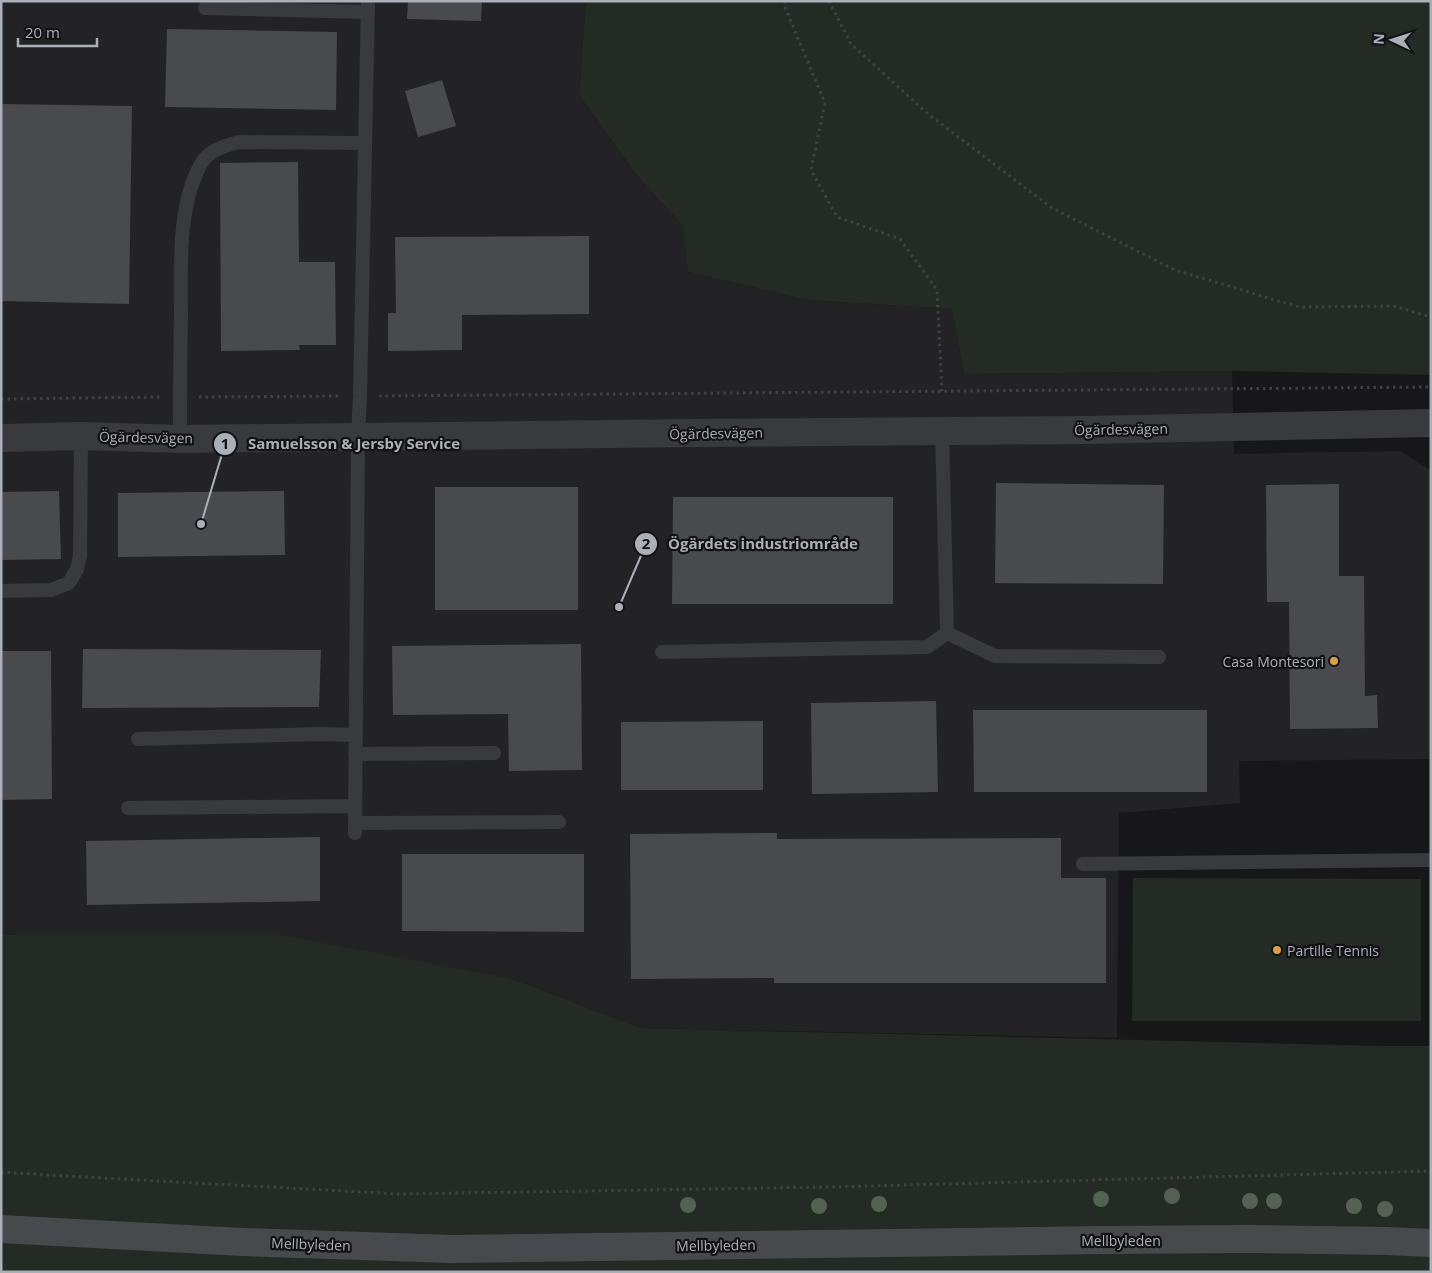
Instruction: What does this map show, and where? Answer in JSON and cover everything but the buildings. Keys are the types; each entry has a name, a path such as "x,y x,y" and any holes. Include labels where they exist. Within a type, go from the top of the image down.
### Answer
{"main road":[{"name":"Mellbyleden","path":"1,1229 243,1242 452,1249 1130,1240 1301,1240 1431,1243"}],"street":[{"name":"Ögärdesvägen","path":"1,438 81,436 180,439 1188,429 1431,423"}],"lane":[{"path":"205,8 368,7 358,436 355,828 559,822"},
{"path":"180,439 181,252 184,220 191,188 201,163 218,147 238,142 365,143"},
{"path":"942,431 947,633"},
{"path":"1,591 51,590 69,583 77,569 80,556 81,436"},
{"path":"662,652 927,647 947,633"},
{"path":"947,633 995,656 1159,657"},
{"path":"138,739 320,734 356,735"},
{"path":"355,754 494,753"},
{"path":"128,808 355,806"},
{"path":"1082,864 1431,860"}],"path":[{"path":"829,1 851,44 928,114 1052,208 1175,270 1299,307 1393,306 1431,317"},
{"path":"785,3 825,103 811,170 837,218 900,239 937,290 942,391"},
{"path":"1,399 1431,387"},
{"path":"1,1172 399,1194 831,1187 1431,1171"}],"shaded area":[{"path":"1,1 586,1 579,95 637,176 682,225 688,272 808,300 952,309 964,374 1232,371 1234,454 1401,451 1430,470 1431,759 1239,761 1240,803 1119,813 1117,1038 641,1028 513,979 1,934"},
{"path":"586,1 1431,1 1431,375 1232,371 964,374 952,309 808,300 688,272 682,225 637,176 579,95"},
{"name":"Partille Tennis","path":"1133,878 1421,879 1421,1021 1132,1021"},
{"path":"1,934 280,935 513,979 641,1028 1431,1046 1431,1272 1,1272"}],"place":[{"name":"Samuelsson & Jersby Service","path":"201,524"},
{"name":"Ögärdets industriområde","path":"619,607"},
{"name":"Casa Montesori","path":"1334,661"},
{"name":"Partille Tennis","path":"1277,950"}]}
